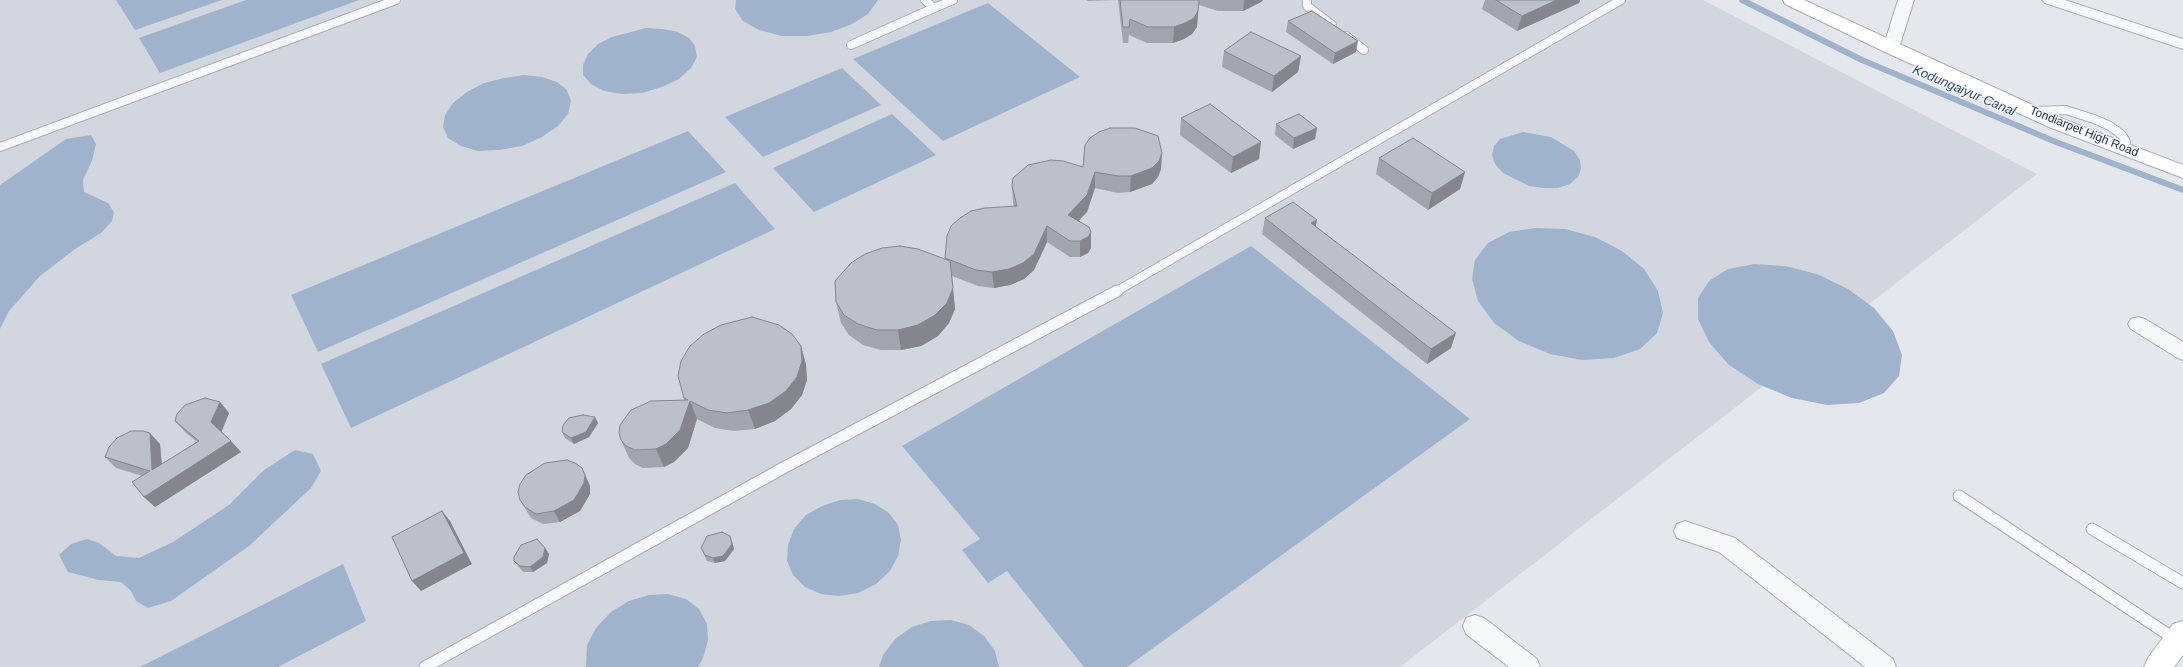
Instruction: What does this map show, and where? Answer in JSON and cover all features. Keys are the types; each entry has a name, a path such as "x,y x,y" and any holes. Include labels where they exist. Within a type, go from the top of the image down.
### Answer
{"main road":[{"name":"Tondiarpet High Road","path":"1791,0 1891,48 2030,111 2183,172"},
{"path":"2158,667 2180,637"}],"street":[{"path":"1891,48 1904,0"},
{"path":"2050,0 2183,44"},
{"path":"2138,324 2183,352"},
{"path":"1685,530 1727,545 1884,667"},
{"path":"1474,626 1528,667"}],"lane":[{"path":"0,147 396,0"},
{"path":"925,0 934,8"},
{"path":"851,45 953,0"},
{"path":"1307,0 1307,6 1364,50"},
{"path":"1600,0 1611,5"},
{"path":"425,667 792,464 1121,289 1621,0"},
{"path":"1959,496 2180,637"},
{"path":"2092,530 2183,583"}],"shaded area":[{"path":"0,0 1703,0 2037,174 1400,667 0,667"}],"water":[{"path":"116,0 222,0 135,30"},
{"path":"246,0 359,0 160,73 139,38"},
{"path":"736,0 878,0 868,14 852,24 831,32 807,36 782,36 759,30 743,21 735,9"},
{"path":"988,3 1080,77 943,141 853,59"},
{"path":"646,28 678,32 689,38 695,46 697,57 691,68 679,79 662,87 642,93 622,94 604,91 591,84 583,75 583,65 588,54 598,44 612,37"},
{"path":"842,68 881,105 763,157 725,117"},
{"path":"524,75 542,77 557,82 567,90 571,101 568,114 558,126 542,137 522,146 499,150 478,151 461,146 448,138 443,127 445,115 453,103 467,92 484,83"},
{"path":"892,114 936,155 814,212 773,168"},
{"path":"688,131 726,172 318,352 291,295"},
{"path":"1523,132 1551,137 1574,151 1580,160 1581,169 1578,177 1570,184 1558,188 1543,188 1529,186 1503,173 1495,164 1492,155 1494,146 1500,139"},
{"path":"91,135 96,144 92,161 83,180 84,192 108,203 114,212 112,221 101,233 75,249 40,276 9,311 0,329 0,185 66,139"},
{"path":"735,183 775,229 351,428 321,364"},
{"path":"1535,228 1565,229 1595,237 1622,251 1644,269 1658,291 1663,313 1657,333 1640,349 1614,358 1582,360 1550,354 1519,341 1494,323 1478,301 1472,279 1475,260 1488,243 1509,232"},
{"path":"1251,246 1470,419 1127,667 1084,667 1007,571 988,583 962,550 980,539 902,446"},
{"path":"1754,264 1785,266 1817,274 1848,289 1874,308 1893,331 1902,355 1899,376 1884,393 1859,403 1827,405 1792,398 1758,384 1729,365 1709,342 1698,319 1698,298 1709,281 1728,269"},
{"path":"295,450 313,454 321,471 311,488 249,546 171,601 148,608 136,601 131,591 121,582 99,580 68,572 59,555 71,544 87,539 99,543 116,556 139,558 173,542 229,505 264,470"},
{"path":"858,499 875,504 889,513 898,525 901,540 898,556 890,571 876,584 858,593 839,596 821,594 805,587 793,575 787,561 788,545 794,529 806,515 822,506 840,500"},
{"path":"343,564 366,621 278,667 140,667"},
{"path":"668,594 686,599 699,609 707,624 708,640 703,658 698,667 586,667 587,645 596,628 611,612 629,601 649,595"},
{"path":"951,620 969,625 984,636 995,651 999,667 879,667 883,655 895,639 912,627 931,621"}],"building":[{"path":"1120,0 1199,0 1198,11 1194,18 1174,27 1148,27 1130,19 1129,27 1123,27"},
{"path":"1496,0 1557,0 1522,16"},
{"path":"1312,11 1358,41 1335,53 1288,21"},
{"path":"1251,32 1301,56 1274,76 1224,51"},
{"path":"1210,104 1261,142 1233,157 1181,118"},
{"path":"1299,114 1317,128 1294,138 1276,124"},
{"path":"1110,128 1135,128 1158,136 1162,153 1159,161 1152,168 1131,176 1118,176 1095,172 1087,195 1068,215 1089,227 1091,232 1088,237 1080,241 1070,241 1047,226 1034,254 1023,263 1009,269 992,272 976,270 945,258 947,236 951,226 960,218 971,211 985,208 1017,206 1012,186 1013,178 1028,165 1051,160 1063,161 1083,167 1085,145 1090,138 1099,132"},
{"path":"1413,138 1465,172 1432,193 1379,158"},
{"path":"1293,202 1317,220 1311,223 1456,333 1431,349 1265,218"},
{"path":"900,246 918,249 950,261 953,288 947,303 935,315 918,325 898,330 877,330 858,324 844,315 836,302 835,281 851,263 865,254 882,248"},
{"path":"752,317 779,325 792,334 801,346 802,361 797,377 786,391 769,403 748,410 727,413 708,410 690,401 680,430 666,444 656,449 635,450 626,446 621,440 619,433 620,425 631,410 651,401 688,400 684,398 678,376 681,361 690,346 704,334 721,325"},
{"path":"205,398 220,402 211,422 231,441 144,497 132,482 150,471 105,457 109,447 117,438 131,431 143,431 150,433 152,470 199,441 175,421 177,414 185,405"},
{"path":"583,415 595,417 586,432 571,438 562,432 563,425 569,418"},
{"path":"567,460 582,468 585,475 584,483 574,500 554,511 536,514 525,507 520,500 518,492 520,484 526,475 545,463"},
{"path":"442,511 464,553 412,581 392,537"},
{"path":"722,532 730,536 732,544 723,556 713,558 705,555 701,548 707,536"},
{"path":"537,539 545,548 543,557 530,567 520,566 514,561 514,557 521,545"}],"waterway":[{"name":"Kodungaiyur Canal","path":"1742,0 1862,60 2056,142 2183,190"}]}
